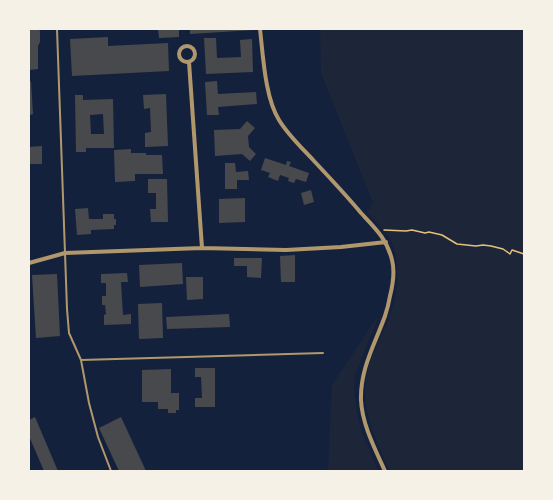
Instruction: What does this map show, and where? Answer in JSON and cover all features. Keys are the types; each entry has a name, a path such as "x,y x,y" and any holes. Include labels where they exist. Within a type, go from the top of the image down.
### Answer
{"street":[{"path":"260,29 268,92 271,104 278,119 289,135 337,185 376,229 386,242 393,261 393,286 386,315 368,359 362,381 361,396 363,416 372,443 385,471"},
{"path":"188,45 195,49 196,53 193,61 189,62 181,60 179,52 188,45"},
{"path":"189,62 202,248"},
{"path":"29,263 65,253 202,248 286,250 341,247 386,242"}],"lane":[{"path":"57,29 69,333 81,360 89,403 98,437 111,471"},
{"path":"81,360 323,353"}],"path":[{"path":"376,229 412,230 425,233 429,232 442,235 457,244 491,246 503,249 510,254 512,250 524,254"}],"shaded area":[{"path":"320,29 524,29 524,471 390,471 370,421 367,411 365,390 367,371 370,362 395,300 397,262 390,239 381,227 367,213 373,203 321,73"},
{"path":"380,313 355,374 354,390 357,413 362,432 378,471 328,471 332,385"}],"building":[{"path":"29,29 38,29 40,31 40,42 38,46 38,69 29,70"},
{"path":"158,29 179,29 179,37 159,38"},
{"path":"190,29 254,29 254,30 190,34"},
{"path":"108,37 108,46 168,43 169,71 72,76 70,39"},
{"path":"204,38 216,38 217,58 241,57 240,40 252,39 253,72 206,74"},
{"path":"31,81 33,114 29,115 29,82"},
{"path":"217,81 218,94 256,92 257,104 218,107 219,115 207,115 205,82"},
{"path":"166,94 168,146 145,147 145,133 151,132 150,108 144,109 143,95"},
{"path":"75,95 83,95 83,100 113,99 114,148 86,148 86,152 76,152","holes":["103,114 104,134 91,134 90,115"]},
{"path":"247,121 255,128 248,136 249,147 256,154 250,161 242,154 215,156 214,130 240,129"},
{"path":"42,146 42,164 29,164 29,147"},
{"path":"131,149 131,153 162,155 163,174 135,174 135,181 115,182 114,150"},
{"path":"265,158 286,165 287,161 291,162 289,166 309,173 306,182 296,179 294,183 288,181 289,178 280,175 278,181 268,177 270,173 261,170"},
{"path":"225,163 235,163 236,172 248,171 249,180 237,180 237,189 225,189"},
{"path":"148,179 167,179 168,222 151,222 150,209 156,209 156,193 148,193"},
{"path":"311,190 314,202 304,205 301,193"},
{"path":"245,198 245,222 219,223 219,199"},
{"path":"88,208 89,219 103,219 103,214 114,214 116,225 114,225 114,229 91,230 91,234 77,235 75,209"},
{"path":"295,255 295,282 281,282 280,256"},
{"path":"234,258 262,258 261,278 247,277 247,266 234,266"},
{"path":"182,263 183,284 140,287 139,265"},
{"path":"127,273 128,282 121,282 123,315 131,314 131,324 104,325 104,315 106,314 105,305 102,305 102,296 106,296 106,283 101,283 101,274"},
{"path":"57,274 60,336 36,338 32,275"},
{"path":"186,277 203,277 203,299 187,300"},
{"path":"162,303 163,338 139,339 138,304"},
{"path":"229,314 230,327 167,329 166,317"},
{"path":"195,368 215,368 215,407 195,407 195,398 202,398 201,377 195,377"},
{"path":"171,369 171,393 179,393 179,410 176,410 176,413 168,413 168,409 158,409 158,402 142,402 142,370"},
{"path":"35,417 58,471 44,471 29,436 29,420"},
{"path":"121,417 146,471 119,471 99,428"}]}
